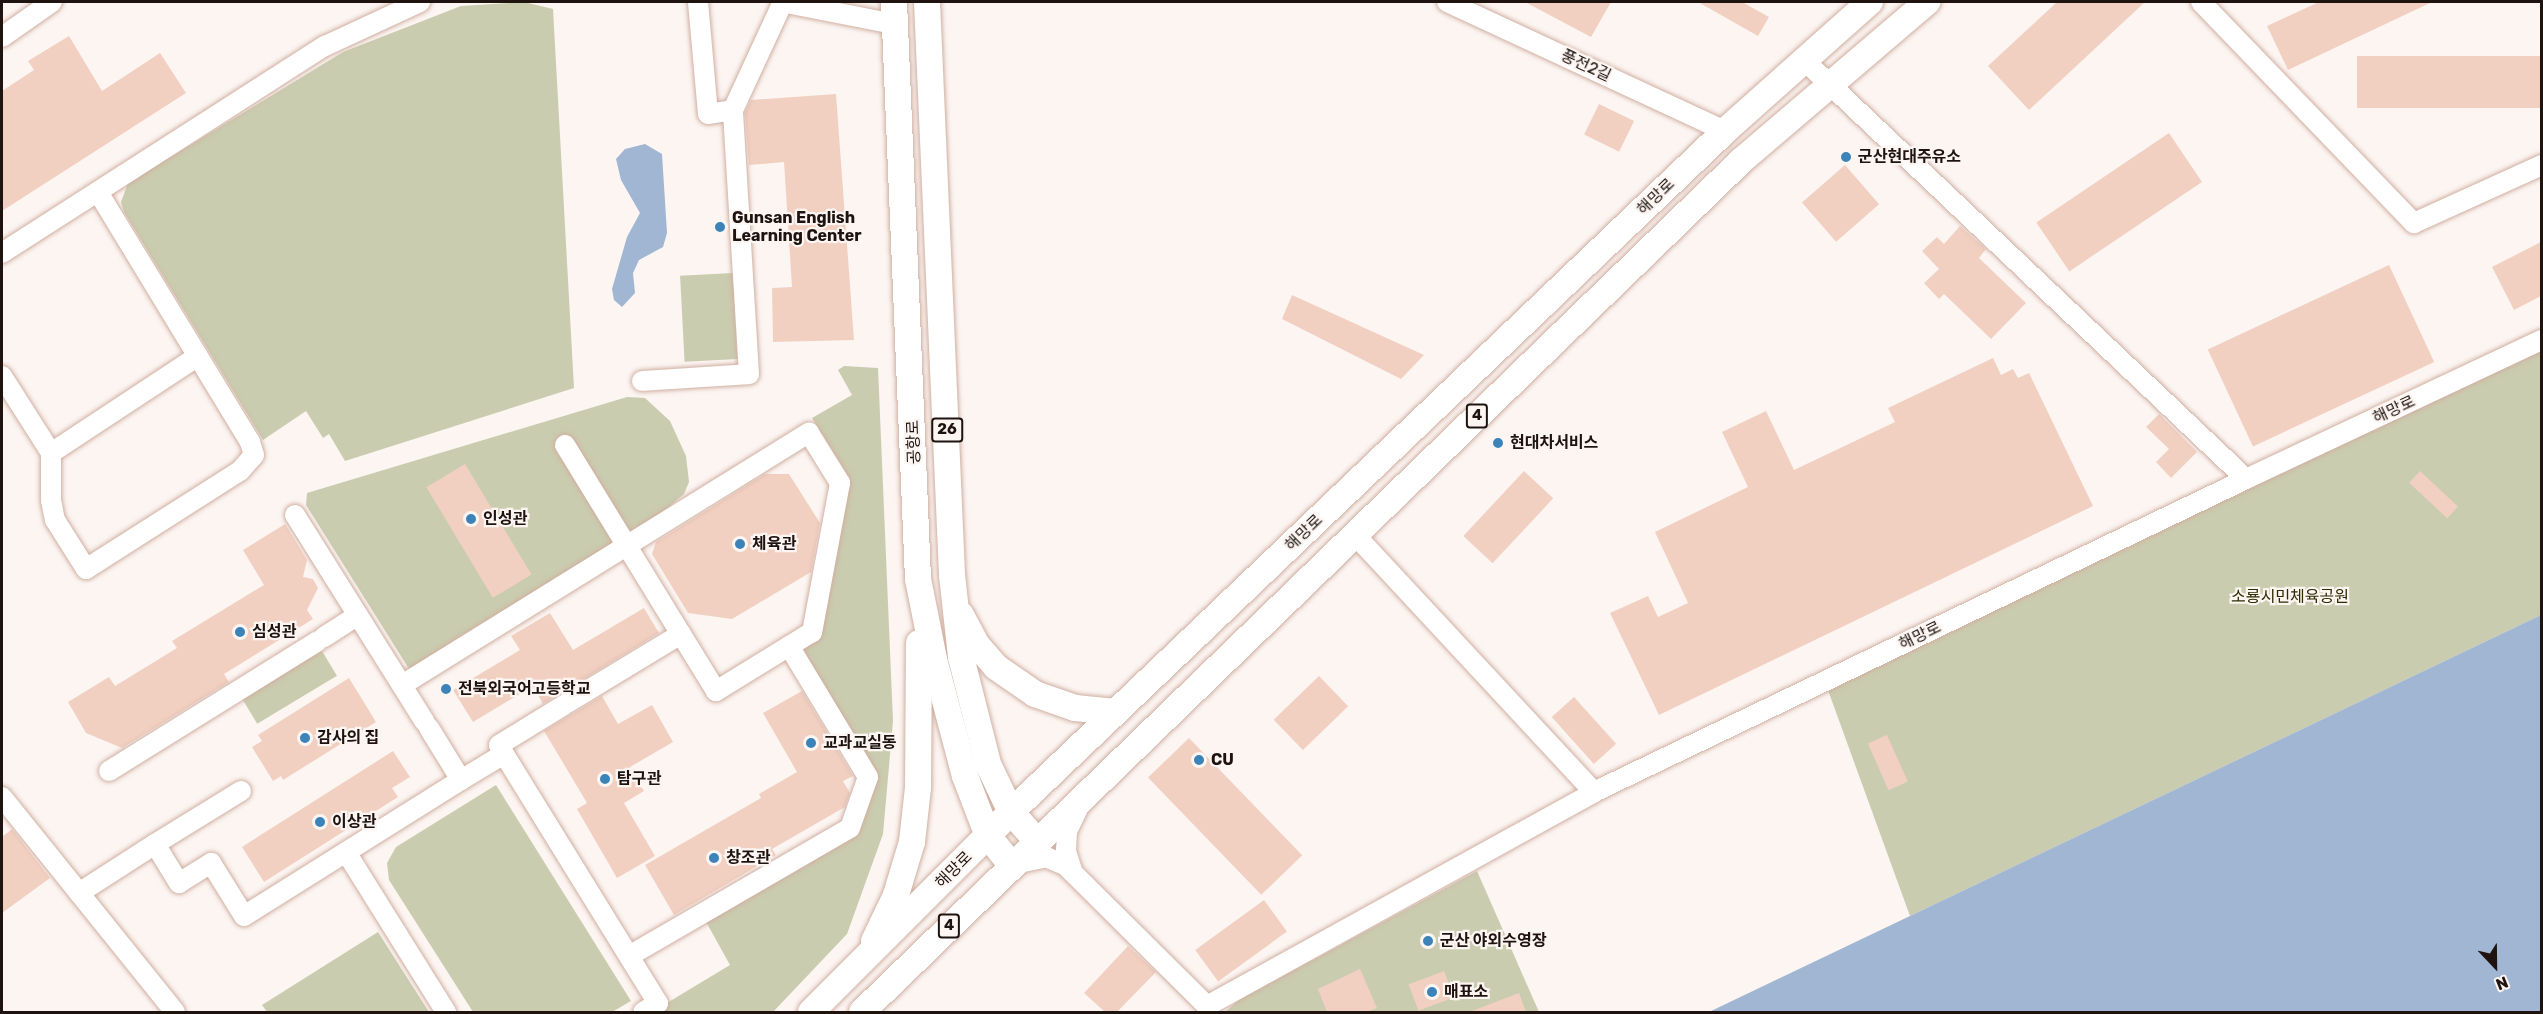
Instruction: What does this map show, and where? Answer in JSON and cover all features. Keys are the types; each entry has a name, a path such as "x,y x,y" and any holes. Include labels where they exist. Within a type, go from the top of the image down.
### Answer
{"main road":[{"name":"공항로","path":"927,2 955,605 961,657 988,764 1011,812 1036,840"},
{"name":"해망로","path":"811,1012 1011,812 1725,131 1803,59 1870,2"},
{"name":"해망로","path":"862,1012 1011,864 1741,161 1927,2"},
{"name":"공항로","path":"894,13 918,579 934,659 965,776 988,836 1011,864"},
{"name":"26","path":"867,957 896,895 912,842 918,788 918,579"},
{"path":"955,605 977,645 996,667 1018,684 1042,699 1075,708 1116,712"}],"street":[{"path":"2,37 52,2"},
{"path":"2,253 325,46 420,2"},
{"path":"698,2 708,114 733,110"},
{"path":"642,381 749,374 733,110 782,2 894,13"},
{"name":"풍전2길","path":"1447,2 1725,131"},
{"path":"2201,2 2414,223 2541,165"},
{"path":"1803,59 2246,479"},
{"path":"2,376 51,453 51,500 56,520 86,569 240,471 254,455 250,442 98,192"},
{"name":"해망로","path":"1073,873 1208,1006 1594,792 2541,340"},
{"path":"51,453 198,356"},
{"path":"402,685 627,546 808,433 840,483 812,632 716,691 681,634 627,546 565,445"},
{"path":"295,515 461,780"},
{"path":"1354,534 1594,792"},
{"path":"109,771 358,615"},
{"path":"643,1012 658,1003 499,745 681,634"},
{"path":"629,956 850,828 868,777 789,646"},
{"path":"155,844 179,883 211,863 244,916 504,754"},
{"path":"79,893 241,791"},
{"path":"1073,873 1066,851 1068,831 1083,795"},
{"path":"2,797 175,1012"},
{"path":"346,852 446,1012"},
{"path":"1011,864 1046,856 1073,873"}],"green space":[{"path":"524,2 553,9 574,388 345,461 329,434 323,438 306,411 263,440 124,212 121,202 128,183 343,52 461,6"},
{"path":"733,273 738,359 685,362 680,276"},
{"name":"소룡시민체육공원","path":"2541,340 2541,615 1910,916 1825,682"},
{"path":"844,366 878,368 893,721 883,834 847,934 773,1012 652,1012 730,965 705,920 853,834 874,775 799,648 820,635 850,479 812,418 852,395 838,370"},
{"path":"627,397 645,398 670,421 686,456 689,482 684,494 651,522 411,672 306,505 307,493"},
{"path":"322,651 337,676 257,724 242,699"},
{"path":"496,785 631,1001 612,1012 473,1012 389,880 387,863 396,847"},
{"name":"군산 야외수영장","path":"1477,871 1539,1012 1225,1012 1239,1000"},
{"path":"378,932 429,1012 267,1012 262,1005"}],"water":[{"path":"645,144 662,154 667,233 663,247 639,260 633,273 635,293 622,307 614,300 612,289 627,237 640,213 621,180 616,159 625,149"},
{"path":"2541,615 2541,1012 1709,1012 1910,916"}],"building":[{"path":"1525,2 1611,2 1591,37"},
{"path":"1698,2 1742,2 1769,17 1758,36"},
{"path":"2057,2 2145,2 2029,110 1988,66"},
{"path":"2319,2 2432,2 2288,70 2267,26"},
{"path":"69,36 102,91 160,53 186,93 2,211 2,91 34,70 28,61"},
{"path":"2357,56 2541,56 2541,108 2357,108"},
{"path":"836,94 854,340 773,342 772,288 792,287 784,162 749,165 745,112 751,100"},
{"path":"1599,104 1634,121 1619,152 1584,135"},
{"path":"2169,133 2202,182 2069,271 2036,222"},
{"path":"1845,165 1879,204 1836,242 1802,202"},
{"path":"1960,226 1986,249 1979,258 2026,303 1991,339 1944,294 1939,299 1924,283 1939,269 1922,251 1937,237 1944,244"},
{"path":"2541,242 2541,296 2514,310 2492,267"},
{"path":"2389,265 2434,362 2253,446 2208,350"},
{"path":"1292,295 1424,355 1401,379 1282,319"},
{"path":"1993,358 2001,375 2013,369 2018,378 2029,373 2093,506 1659,715 1610,613 1648,596 1658,617 1688,603 1655,532 1748,487 1722,432 1766,411 1794,470 1895,422 1888,408"},
{"path":"2159,414 2197,452 2171,478 2156,462 2169,449 2146,427"},
{"name":"인성관","path":"465,464 531,575 493,598 426,487"},
{"path":"1524,471 1553,498 1493,563 1463,536"},
{"path":"2420,471 2458,506 2447,518 2409,483"},
{"name":"체육관","path":"765,474 789,474 820,523 811,572 732,619 688,613 652,554 656,542"},
{"name":"심성관","path":"285,524 307,560 303,577 313,579 318,588 307,610 313,619 224,674 229,682 122,748 86,733 68,702 109,677 115,686 177,648 172,641 264,585 243,550"},
{"path":"644,608 659,633 543,704 533,686 473,722 453,690 520,650 511,636 550,613 573,650"},
{"path":"1319,676 1348,706 1303,750 1274,720"},
{"name":"감사의 집","path":"349,678 376,722 283,780 281,776 273,781 252,747 262,741 258,735"},
{"path":"802,691 853,776 843,781 850,793 845,807 772,849 776,855 674,915 645,865 761,798 759,794 797,772 763,713"},
{"name":"탐구관","path":"602,696 618,724 652,705 673,742 630,767 644,791 624,803 655,856 617,878 577,809 587,803 544,731"},
{"path":"1574,697 1616,744 1594,764 1552,717"},
{"path":"1887,735 1908,782 1889,790 1868,744"},
{"path":"1189,738 1302,855 1261,895 1148,778"},
{"name":"이상관","path":"393,751 410,777 392,788 398,797 264,882 242,847"},
{"path":"12,829 50,878 2,913 2,837"},
{"path":"1264,900 1287,932 1218,982 1195,950"},
{"path":"1128,946 1156,972 1117,1012 1105,1012 1084,993"},
{"path":"1360,969 1377,1008 1367,1012 1327,1012 1318,989"},
{"name":"매표소","path":"1444,971 1454,997 1419,1011 1409,985"},
{"path":"1519,993 1526,1012 1472,1012 1472,1011"}],"place":[{"name":"군산현대주유소","path":"1846,157"},
{"name":"Gunsan English Learning Center","path":"720,227"},
{"name":"현대차서비스","path":"1498,443"},
{"name":"인성관","path":"471,519"},
{"name":"체육관","path":"740,544"},
{"name":"심성관","path":"240,632"},
{"name":"전북외국어고등학교","path":"446,689"},
{"name":"감사의 집","path":"305,738"},
{"name":"교과교실동","path":"811,743"},
{"name":"CU","path":"1199,760"},
{"name":"탐구관","path":"605,779"},
{"name":"이상관","path":"320,822"},
{"name":"창조관","path":"714,858"},
{"name":"군산 야외수영장","path":"1428,941"},
{"name":"매표소","path":"1432,992"}]}
